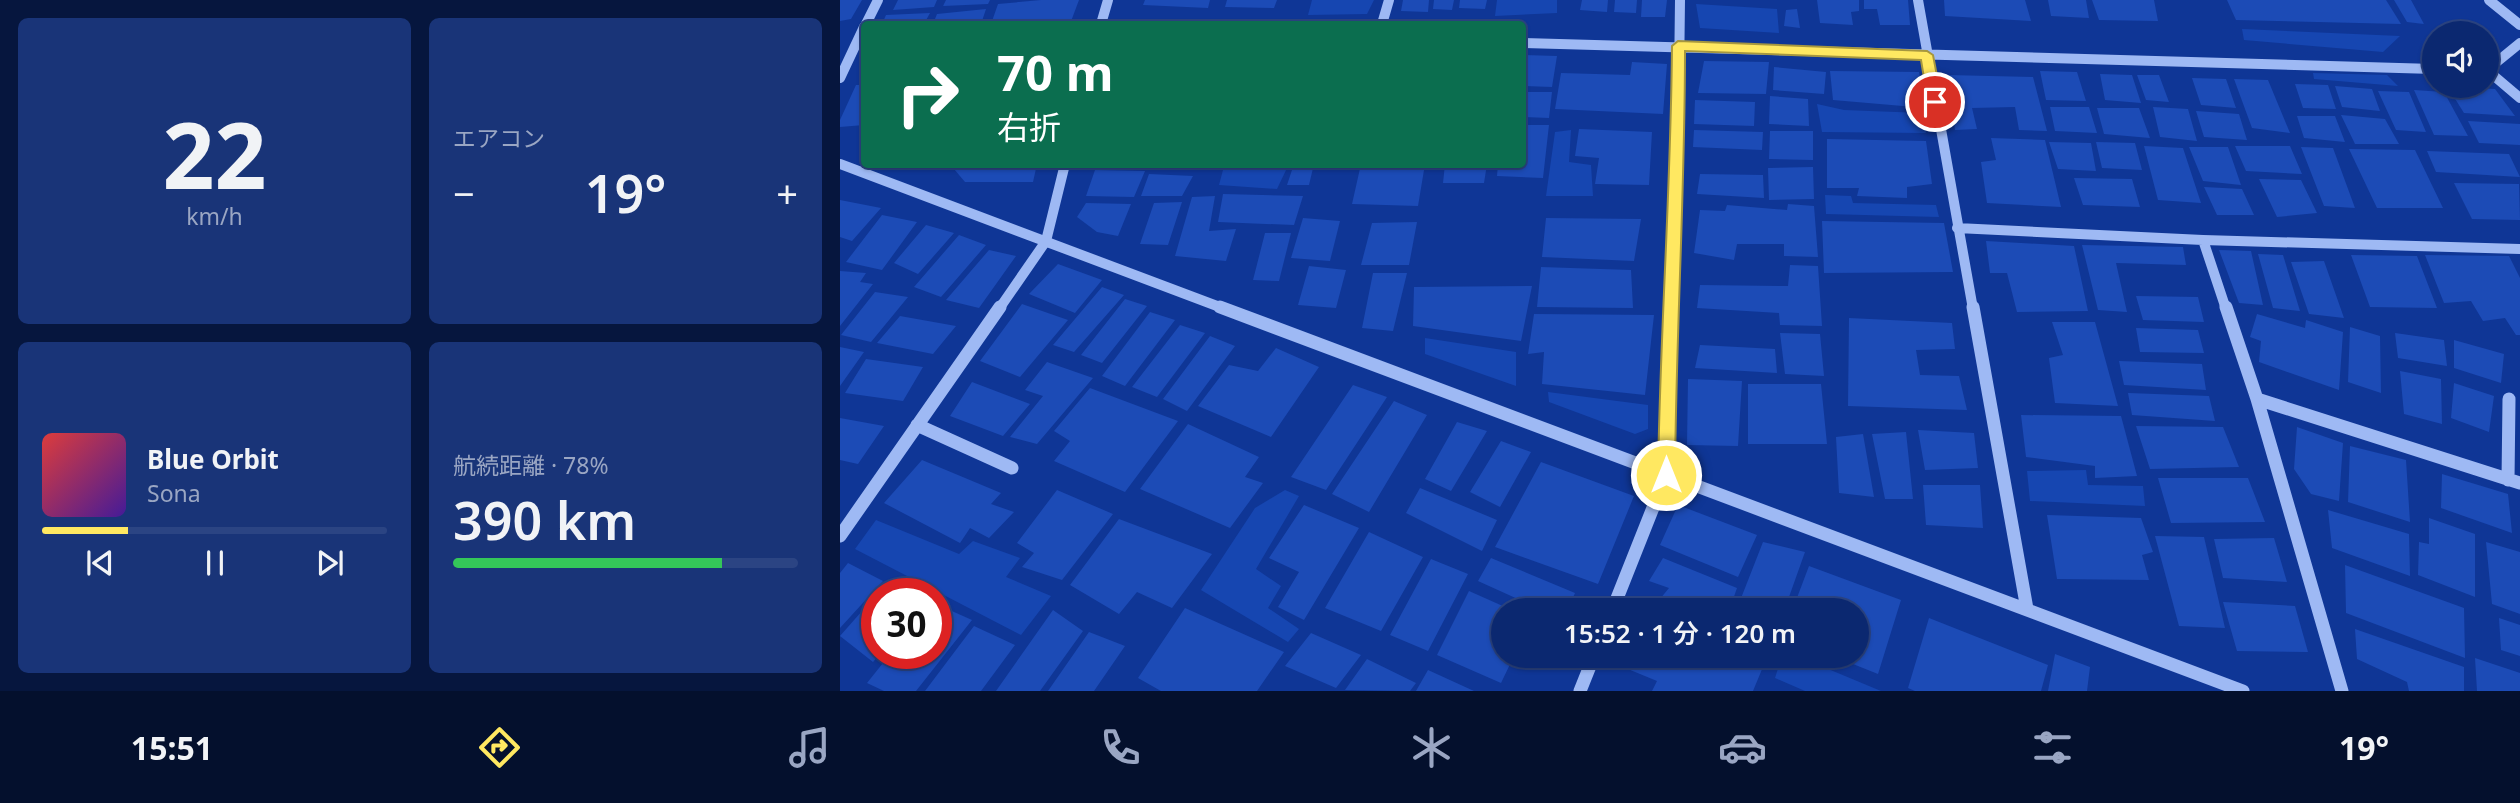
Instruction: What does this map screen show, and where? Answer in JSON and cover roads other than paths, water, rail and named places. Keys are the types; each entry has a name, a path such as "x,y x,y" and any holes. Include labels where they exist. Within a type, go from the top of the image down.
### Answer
{"street":[{"path":"868,21 878,0"},
{"path":"1102,21 1108,0"},
{"path":"1383,21 1389,0"},
{"path":"1617,598 1666,475 1668,349 1678,162 1680,0"},
{"path":"1918,0 2027,609"},
{"path":"2489,0 2520,25"},
{"path":"840,78 861,34"},
{"path":"1526,43 2422,69"},
{"path":"2499,61 2520,43"},
{"path":"2499,81 2520,98"},
{"path":"840,164 2243,691"},
{"path":"840,536 1046,241 1064,168"},
{"path":"1958,228 2203,240 2520,249"},
{"path":"2203,240 2257,399 2342,691"},
{"path":"2257,399 2514,481 2509,399"},
{"path":"917,425 1012,468"},
{"path":"1580,691 1589,668"}]}
